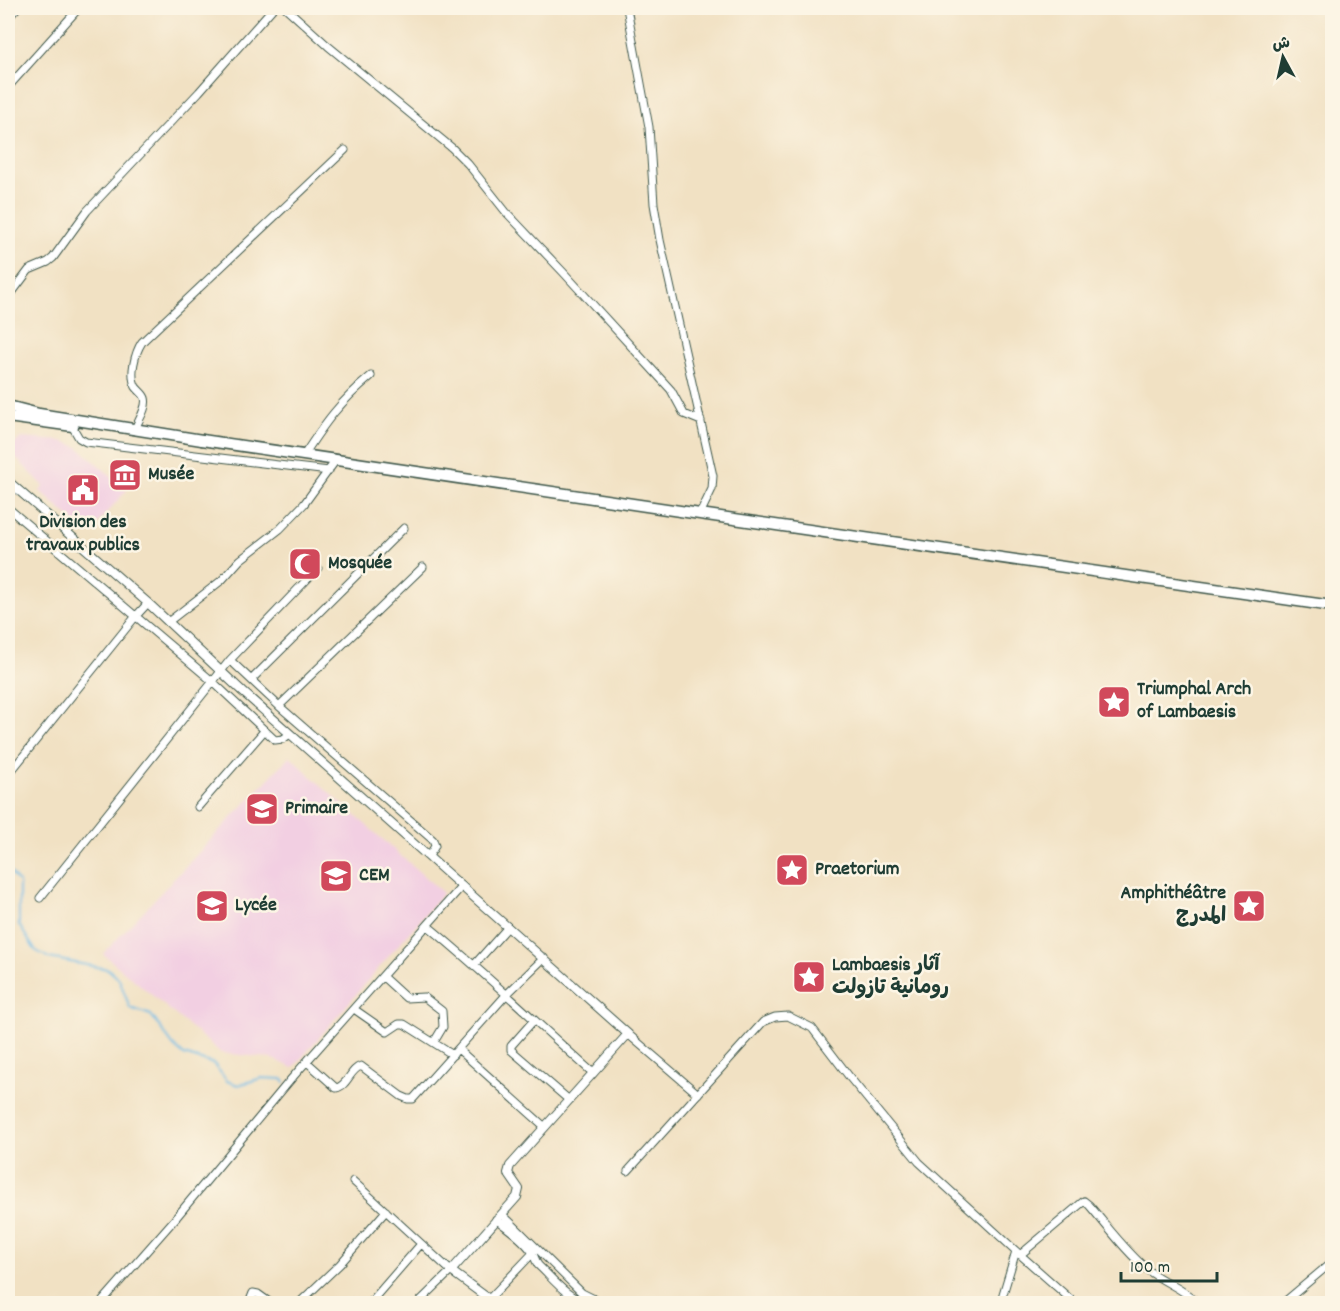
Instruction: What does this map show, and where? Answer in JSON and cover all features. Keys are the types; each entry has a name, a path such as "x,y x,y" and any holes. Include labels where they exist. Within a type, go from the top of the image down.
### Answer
{"main road":[{"path":"8,406 39,414 202,440 1332,606"},
{"path":"8,417 202,440"}],"street":[{"path":"8,18 18,8"},
{"path":"8,87 79,8"},
{"path":"8,298 29,270 53,258 87,211 199,92 273,8"},
{"path":"286,8 328,46 452,148 468,164 506,212 558,265 671,390 684,414 701,421"},
{"path":"627,8 649,127 654,204 660,240 713,483 700,514"},
{"path":"135,429 146,401 144,395 136,387 134,372 136,356 142,342 345,150"},
{"path":"304,455 344,399 371,376"},
{"path":"72,426 80,438 86,442 329,471"},
{"path":"168,622 222,580 240,560 280,529 304,504 336,460"},
{"path":"8,481 148,603 290,734 698,1094"},
{"path":"8,508 212,681 275,740 283,739 290,734"},
{"path":"252,679 404,528"},
{"path":"279,706 423,567"},
{"path":"40,897 212,681 318,568"},
{"path":"8,775 148,603"},
{"path":"230,660 279,706 433,840 435,846 429,856"},
{"path":"198,807 264,731"},
{"path":"100,1304 307,1062 462,886"},
{"path":"428,926 593,1073"},
{"path":"474,965 508,927"},
{"path":"307,1062 336,1088 341,1087 356,1067 361,1066 401,1096 410,1100 506,995 544,958"},
{"path":"382,977 406,998 424,997 442,1011 443,1027 434,1042"},
{"path":"354,1009 384,1031 404,1024 455,1052 545,1127"},
{"path":"628,1171 763,1023 776,1017 788,1016 813,1028 850,1079 919,1162 1076,1304"},
{"path":"534,1020 510,1046 511,1050 569,1100"},
{"path":"417,1304 451,1270 519,1193 518,1185 508,1173 508,1168 628,1034"},
{"path":"353,1181 421,1244 490,1301 533,1253"},
{"path":"1000,1304 1018,1253 1039,1241 1084,1201 1137,1260 1167,1284 1190,1294 1199,1304"},
{"path":"298,1304 340,1264 386,1211"},
{"path":"499,1217 533,1253 538,1265 568,1295 588,1304"},
{"path":"499,1217 519,1229 582,1293 604,1304"},
{"path":"369,1304 421,1244"},
{"path":"1282,1304 1332,1262"},
{"path":"256,1304 251,1298 252,1293 258,1294 272,1304"},
{"path":"556,1304 568,1295"}],"shaded area":[{"name":"Division des travaux publics","path":"21,438 62,441 78,447 127,490 88,534 40,491 44,486 8,450"},
{"path":"290,756 443,893 293,1068 271,1058 221,1053 103,954"}],"waterway":[{"path":"8,869 19,883 19,925 35,950 49,958 108,969 119,979 130,1008 151,1015 173,1045 184,1055 214,1064 227,1081 238,1085 262,1078 282,1079 285,1082"}],"place":[{"name":"Musée","path":"125,475"},
{"name":"Division des travaux publics","path":"83,490"},
{"name":"Mosquée","path":"305,564"},
{"name":"Triumphal Arch of Lambaesis","path":"1114,702"},
{"name":"Primaire","path":"262,809"},
{"name":"Praetorium","path":"792,870"},
{"name":"CEM","path":"336,876"},
{"name":"Lycée","path":"212,906"},
{"name":"Amphithéâtre المدرج","path":"1249,906"},
{"name":"Lambaesis آثار رومانية تازولت","path":"809,977"}]}
